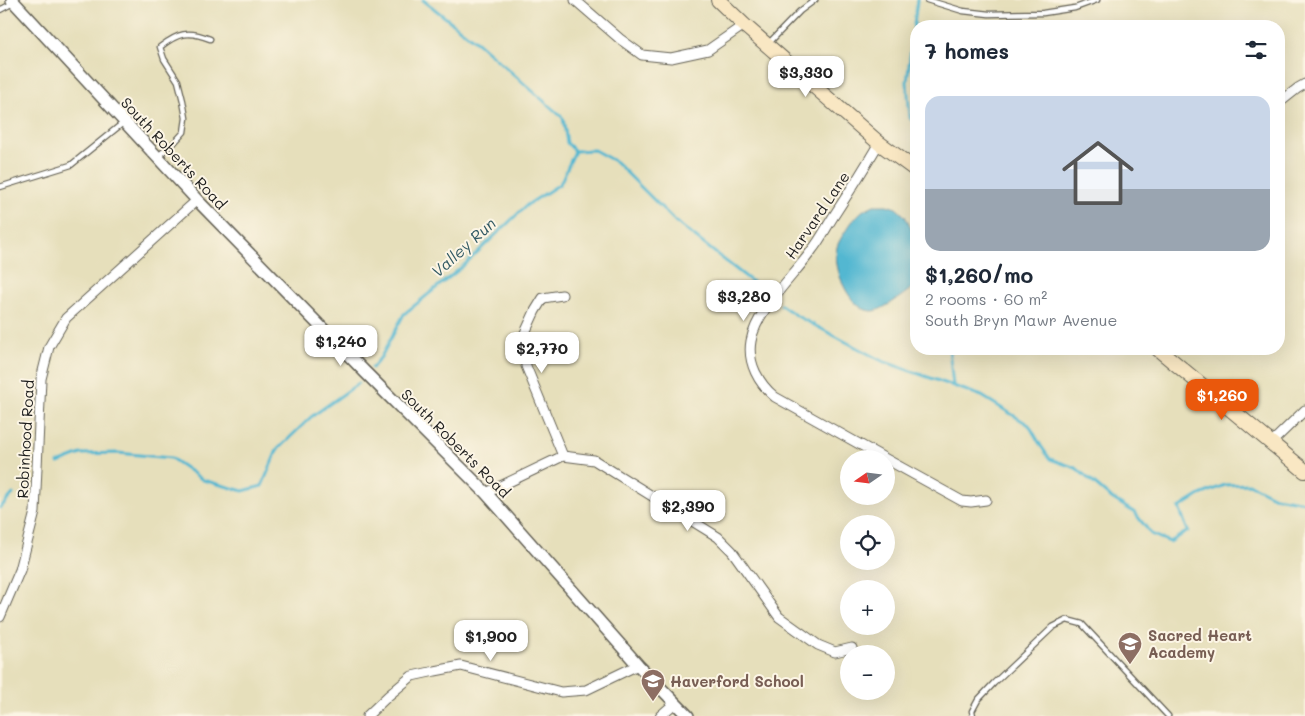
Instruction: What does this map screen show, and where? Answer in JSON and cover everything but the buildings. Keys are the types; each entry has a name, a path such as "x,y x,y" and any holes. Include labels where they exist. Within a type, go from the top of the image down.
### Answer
{"main road":[{"path":"718,0 879,143 910,166"},
{"path":"1165,355 1305,470"}],"street":[{"path":"574,0 642,55 672,58 708,50 744,24"},
{"name":"South Roberts Road","path":"13,1 196,200 486,493 638,665 688,716"},
{"path":"1285,98 1305,84"},
{"name":"Harvard Lane","path":"870,450 783,402 769,392 757,377 752,364 750,348 752,332 759,318 813,250 879,143"},
{"name":"Robinhood Road","path":"0,618 20,570 34,512 41,379 49,347 66,318 196,200"},
{"path":"562,295 543,298 524,335 526,366 563,456"},
{"path":"1272,443 1305,410"},
{"path":"486,493 563,456 594,460 718,537 732,551 779,617 818,645 835,652 840,651"},
{"name":"Harvard Lane","path":"895,464 962,501 975,502 986,500"},
{"path":"366,716 412,676 435,670 461,666 562,692 586,690 638,665"},
{"path":"660,716 675,703"}],"lane":[{"path":"767,44 800,11 815,0"},
{"path":"927,0 963,11 989,14 1043,13 1075,8 1097,0"},
{"path":"0,10 13,1"},
{"path":"156,156 174,143 184,132 186,118 178,81 164,60 160,47 169,40 183,34 198,34 210,39"},
{"path":"0,187 71,165 124,122"},
{"path":"973,716 972,711 978,700 994,683 1053,627 1067,620 1082,624 1168,716"}],"water":[{"path":"874,205 887,205 896,208 905,216 910,226 910,289 896,300 874,311 865,310 850,297 840,277 836,256 838,243 848,227 865,209"}],"waterway":[{"path":"423,0 478,43 563,118 567,143 575,151 594,150 616,162 676,222 765,292"},
{"path":"915,20 917,0"},
{"path":"910,57 907,82 910,118"},
{"name":"Valley Run","path":"372,368 381,357 404,314 462,267 527,205 560,184 575,151"},
{"path":"781,305 797,316 882,361 982,396 1029,425 1050,459 1076,468 1110,497 1135,513 1151,534 1170,542 1188,531 1179,508 1200,495 1225,485 1249,484 1275,497 1305,502"},
{"path":"950,355 953,385"},
{"name":"Valley Run","path":"58,463 81,454 118,453 171,458 203,480 243,491 262,486 277,450 311,417 359,383"},
{"name":"Valley Run","path":"0,508 13,494"}],"place":[{"name":"Sacred Heart Academy","path":"1130,665"},
{"name":"Haverford School","path":"653,702"}]}
